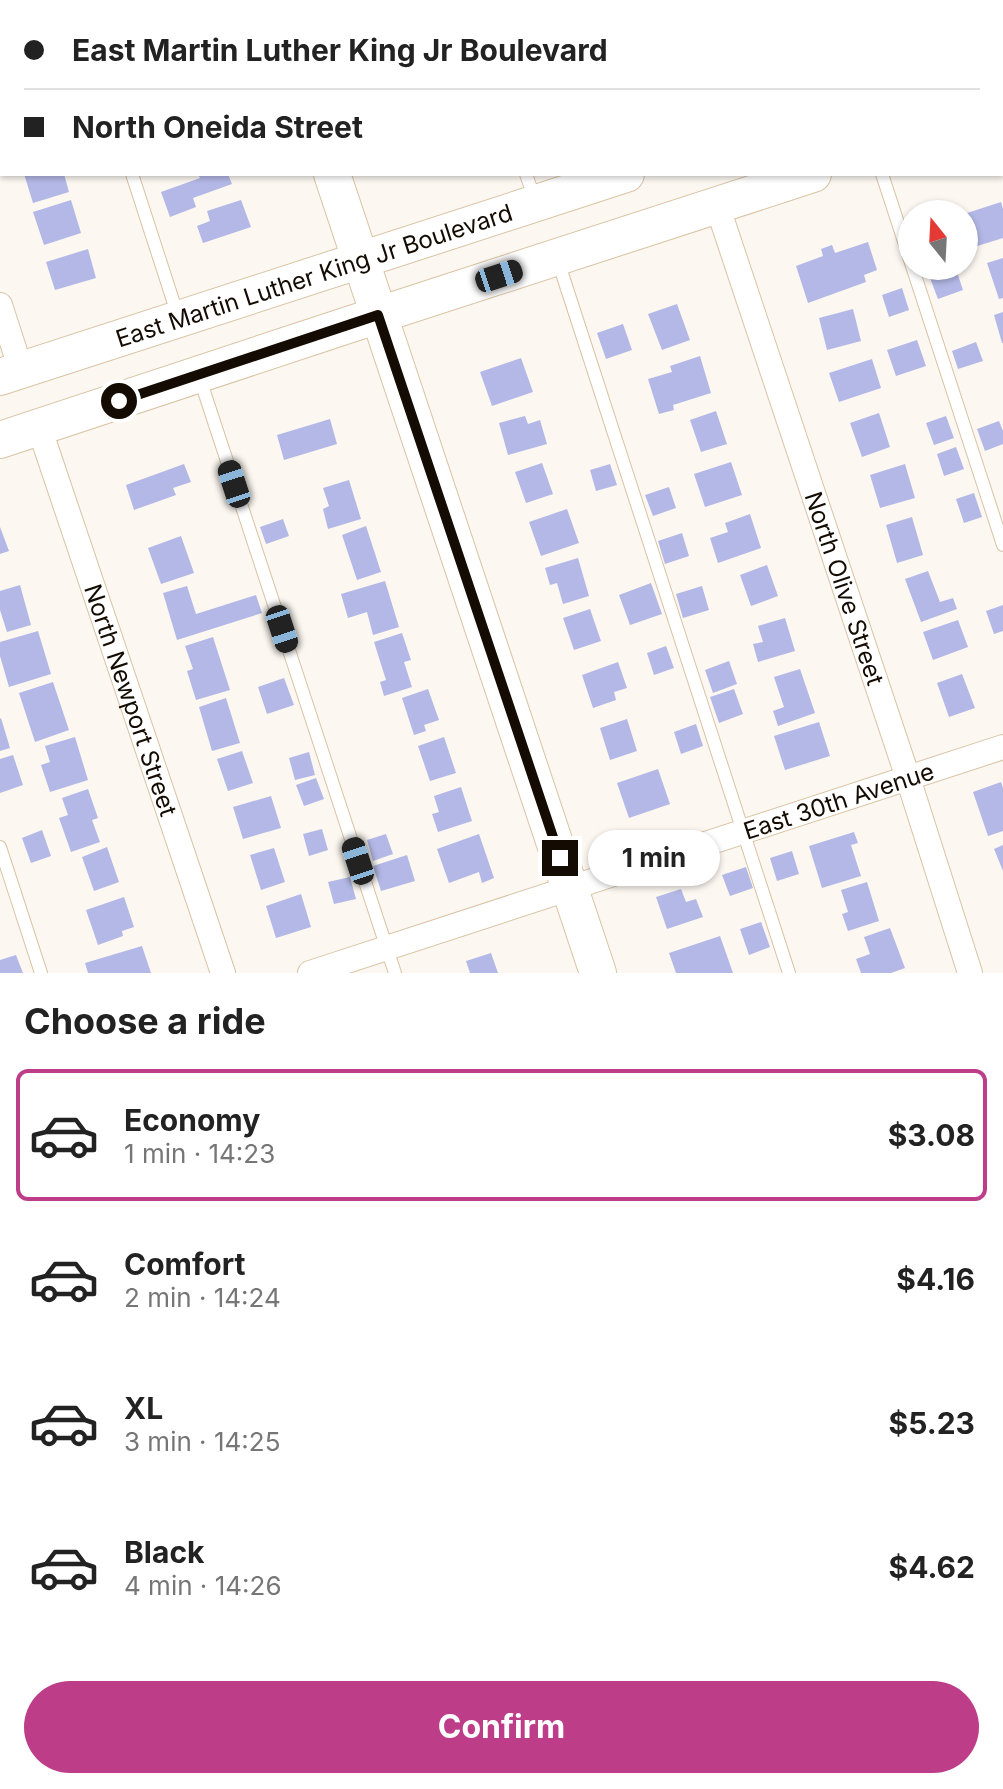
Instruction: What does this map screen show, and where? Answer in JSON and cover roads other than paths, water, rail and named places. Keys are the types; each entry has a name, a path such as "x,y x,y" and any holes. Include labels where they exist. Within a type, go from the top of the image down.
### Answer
{"main road":[{"path":"333,176 598,973"},
{"name":"East Martin Luther King Jr Boulevard","path":"11,373 361,260 531,189 613,176"},
{"path":"0,440 807,176"}],"street":[{"name":"North Olive Street","path":"717,205 970,973"},
{"path":"0,305 11,373"},
{"name":"North Newport Street","path":"39,427 223,973"},
{"name":"East 30th Avenue","path":"310,973 1003,747"}],"lane":[{"path":"133,176 179,319"},
{"path":"883,176 1003,545"},
{"path":"556,257 789,973"},
{"path":"198,375 395,973"},
{"path":"0,847 41,973"}]}
